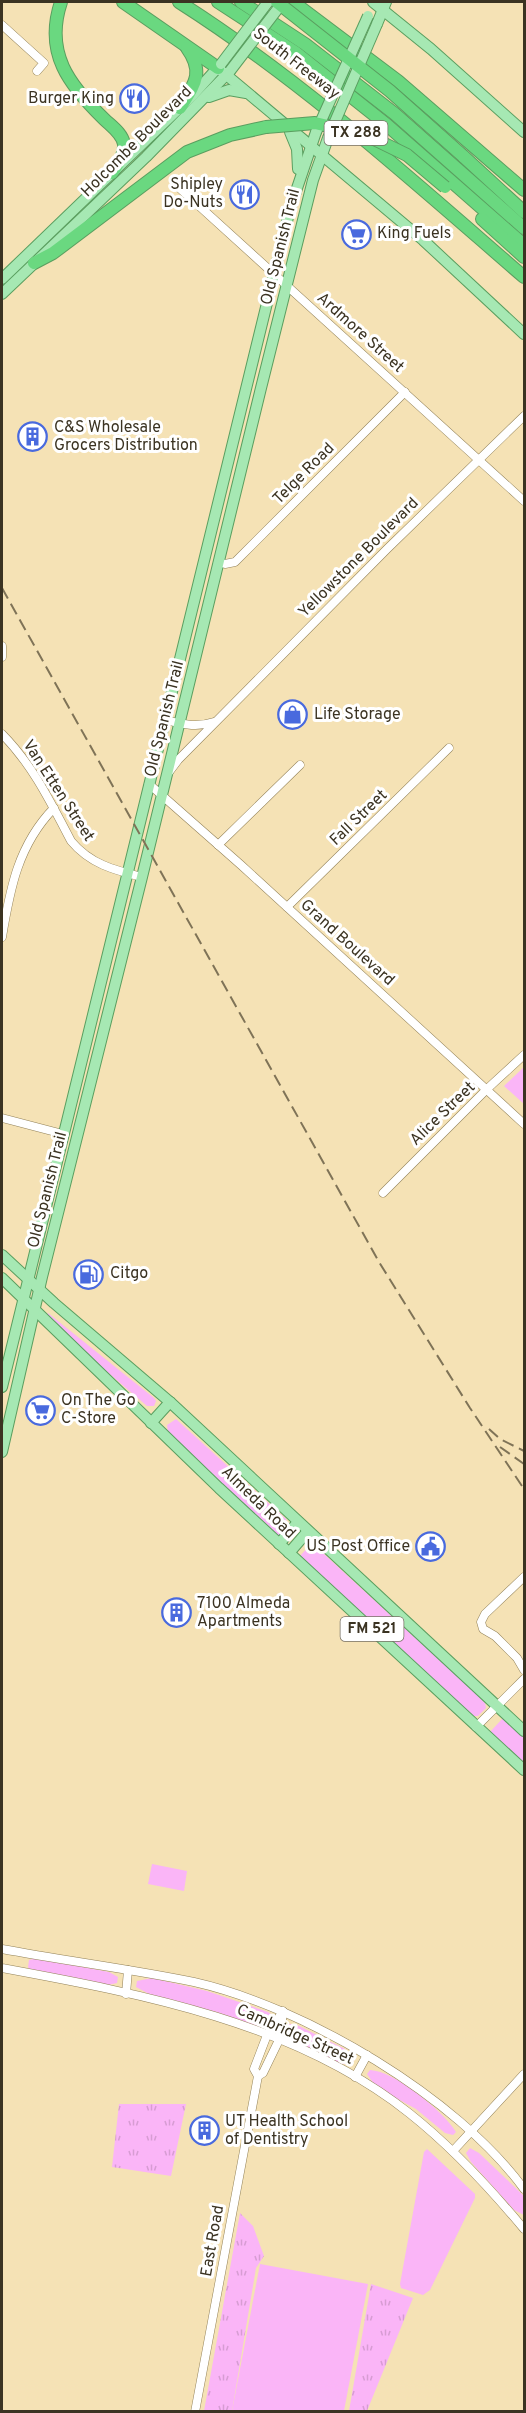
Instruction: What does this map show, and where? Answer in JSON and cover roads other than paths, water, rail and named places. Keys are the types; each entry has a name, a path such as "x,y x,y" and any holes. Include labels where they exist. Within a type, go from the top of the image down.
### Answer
{"highway":[{"path":"61,2 56,20 57,42 59,59 65,74 80,95 122,138 124,154 112,173"},
{"path":"123,2 224,70"},
{"name":"South Freeway","path":"179,2 225,31 282,72 525,277"},
{"path":"218,2 304,59 387,125 525,245"},
{"path":"241,2 305,44 395,114 525,228"},
{"path":"277,2 390,91 525,212"},
{"path":"293,2 398,81 525,190"},
{"path":"180,108 197,76 195,59 182,42"},
{"path":"34,263 53,253 187,152 231,135 266,128 315,123 366,135 407,155 525,257"}],"main road":[{"name":"Holcombe Boulevard","path":"2,279 180,108 224,70 268,2"},
{"name":"Holcombe Boulevard","path":"2,294 199,103 224,70 283,2"},
{"path":"373,2 385,6 525,132"},
{"name":"Old Spanish Trail","path":"2,1387 22,1297 296,186 309,146 373,2"},
{"name":"Old Spanish Trail","path":"2,1452 34,1310 310,190 321,155 385,6"},
{"path":"224,70 248,94 423,240 525,334"},
{"path":"199,103 222,91 248,94"},
{"path":"287,127 295,141 299,158 296,186"},
{"path":"310,190 324,170 339,170"},
{"path":"247,385 261,388"},
{"path":"220,495 234,499"},
{"path":"200,575 214,579"},
{"path":"178,666 193,669"},
{"path":"100,984 115,987"},
{"path":"75,1087 89,1089"},
{"path":"63,1134 77,1138"},
{"path":"52,1176 66,1180"},
{"name":"Almeda Road","path":"2,1254 39,1290 170,1402 525,1731"},
{"name":"Almeda Road","path":"2,1278 279,1544 525,1770"},
{"path":"151,1423 170,1402"},
{"path":"279,1544 298,1522"},
{"path":"289,1553 308,1532"}],"street":[{"path":"2,25 44,63 37,71"},
{"name":"Ardmore Street","path":"177,185 525,501"},
{"name":"Telge Road","path":"218,562 225,564 235,562 405,392"},
{"name":"Yellowstone Boulevard","path":"167,776 178,760 478,459 525,416"},
{"path":"165,720 202,726 216,722"},
{"name":"Van Etten Street","path":"2,734 21,754 71,841 78,849 100,865 142,877"},
{"name":"Fall Street","path":"287,907 449,748"},
{"path":"218,845 300,765"},
{"name":"Grand Boulevard","path":"149,784 525,1124"},
{"path":"2,937 10,888 18,862 35,830 54,808"},
{"name":"Alice Street","path":"382,1193 487,1089 525,1056"},
{"path":"3,1119 63,1134"},
{"path":"522,1664 495,1636 483,1629 481,1622 485,1614 525,1576"},
{"path":"476,1727 525,1679"},
{"name":"Cambridge Street","path":"2,1949 196,1983 283,2011 367,2055 411,2084 471,2132 525,2189"},
{"name":"Cambridge Street","path":"2,1968 189,2008 279,2040 354,2077 408,2113 453,2151 485,2182 524,2229"},
{"path":"126,1994 128,1971"},
{"name":"East Road","path":"195,2412 258,2076 254,2069 267,2035 283,2011"},
{"name":"East Road","path":"258,2076 263,2073 279,2040 283,2011"},
{"path":"354,2077 367,2055"},
{"path":"453,2151 525,2074"}],"railway":[{"path":"2,588 379,1262 470,1408 524,1489"},
{"path":"489,1429 500,1439 524,1451"},
{"path":"500,1447 524,1464"}],"place":[{"name":"Burger King","path":"135,99"},
{"name":"Shipley Do-Nuts","path":"244,194"},
{"name":"King Fuels","path":"356,234"},
{"name":"C&S Wholesale Grocers Distribution","path":"33,437"},
{"name":"Life Storage","path":"293,715"},
{"name":"Citgo","path":"89,1274"},
{"name":"On The Go C-Store","path":"40,1410"},
{"name":"US Post Office","path":"431,1547"},
{"name":"7100 Almeda Apartments","path":"176,1613"},
{"name":"UT Health School of Dentistry","path":"204,2131"}]}
